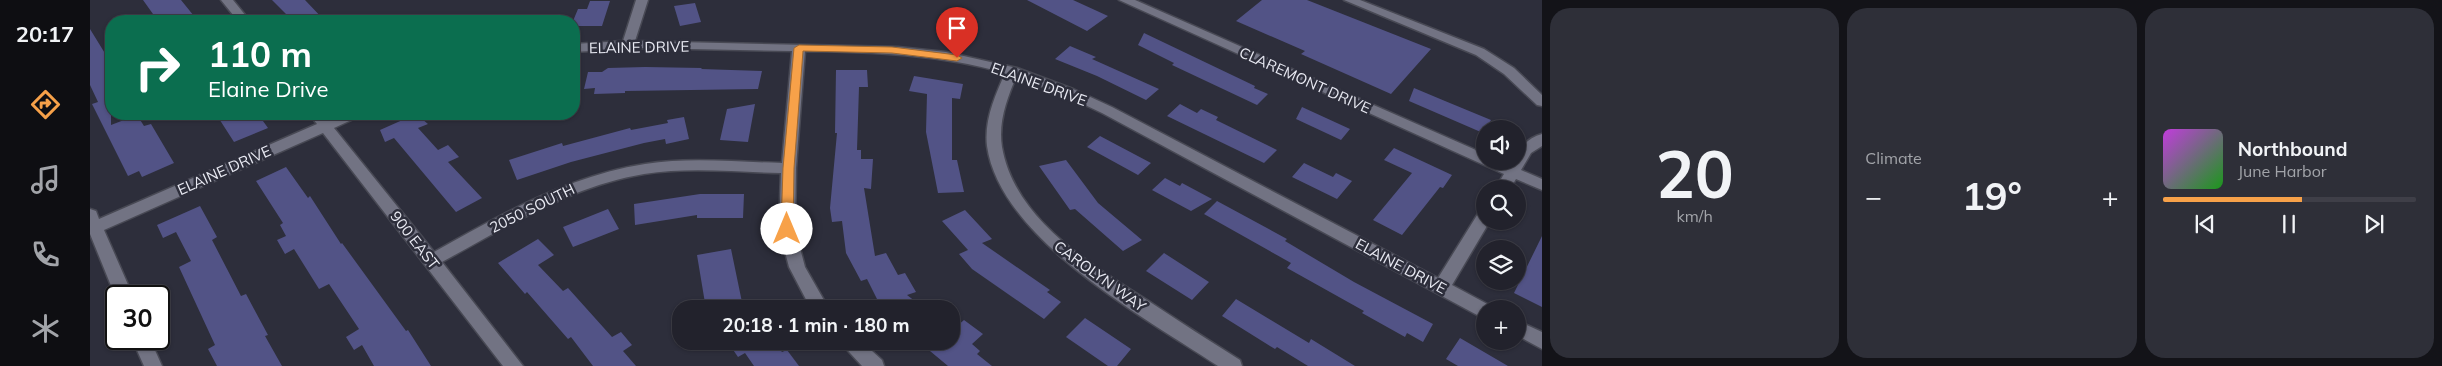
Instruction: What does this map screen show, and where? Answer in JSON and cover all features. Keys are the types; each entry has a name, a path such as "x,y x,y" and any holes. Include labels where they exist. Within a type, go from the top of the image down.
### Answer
{"street":[{"path":"227,0 239,15"},
{"path":"628,44 642,0"},
{"name":"CLAREMONT DRIVE","path":"1125,0 1476,156"},
{"path":"1350,0 1480,52 1509,71 1542,102"},
{"name":"ELAINE DRIVE","path":"580,48 628,44 925,53 968,60 1012,72 1060,88 1099,106 1476,306"},
{"path":"799,48 787,211 790,248 797,267 815,300"},
{"name":"CAROLYN WAY","path":"1012,72 1001,90 994,144 1006,184 1018,204 1039,230 1072,260 1233,366"},
{"name":"ELAINE DRIVE","path":"92,221 321,120"},
{"name":"900 EAST","path":"321,120 514,366"},
{"path":"1508,180 1526,150 1542,139"},
{"name":"2050 SOUTH","path":"431,261 557,194 615,175 675,167 789,168"},
{"path":"1509,170 1542,185"},
{"path":"92,221 119,285"},
{"path":"1442,288 1477,230"},
{"path":"1526,332 1542,341"},
{"path":"146,350 153,366"},
{"path":"858,350 875,366"}],"building":[{"path":"143,0 181,0 193,15 154,15"},
{"path":"272,0 305,0 319,15 287,15"},
{"path":"1027,0 1073,0 1108,16 1087,31"},
{"path":"1262,0 1307,0 1431,49 1391,94 1301,54 1305,51 1236,21"},
{"path":"590,1 610,1 602,26 580,26 580,15 576,15 578,9 587,9"},
{"path":"695,3 701,22 680,26 674,6"},
{"path":"90,29 105,53 105,120 111,120 111,125 124,120 140,120 144,126 151,124 174,163 142,177 139,171 128,176 92,104 98,102 90,85"},
{"path":"1144,33 1268,94 1257,105 1172,65 1174,63 1138,45"},
{"path":"1070,46 1096,57 1092,59 1159,89 1146,100 1097,76 1055,59"},
{"path":"645,67 762,71 758,89 625,91 625,93 594,94 595,88 584,89 588,72 602,72 608,68"},
{"path":"836,70 867,70 868,87 859,87 857,150 861,150 861,159 873,159 871,189 864,188 875,256 886,253 898,275 905,273 916,292 907,295 913,300 878,300 867,279 861,281 846,253 842,221 832,222 830,208 837,133 835,133"},
{"path":"914,76 963,84 960,99 952,98 952,160 957,160 964,192 938,193 926,132 927,94 909,91"},
{"path":"1414,88 1491,120 1476,120 1476,130 1409,101"},
{"path":"755,104 748,142 720,140 727,109"},
{"path":"1180,104 1197,113 1201,109 1218,117 1216,120 1277,150 1264,163 1167,116"},
{"path":"1302,107 1350,129 1341,140 1296,119"},
{"path":"684,117 689,139 666,144 665,139 644,143 571,162 517,180 509,160 562,143 563,146 630,128 631,130 668,123 667,120"},
{"path":"220,120 262,120 268,128 234,142"},
{"path":"402,120 423,120 428,124 418,128 438,150 448,145 459,157 448,162 482,198 456,212 394,138 385,142 380,130"},
{"path":"1100,136 1151,163 1138,175 1087,147"},
{"path":"1394,148 1452,175 1443,188 1440,187 1402,235 1373,220 1412,173 1384,160"},
{"path":"1066,160 1098,203 1142,240 1123,251 1075,209 1070,210 1039,166"},
{"path":"1304,163 1333,177 1336,173 1352,181 1337,199 1292,177"},
{"path":"286,167 308,198 310,196 341,244 406,331 408,330 431,366 374,366 362,345 354,350 346,337 359,329 329,284 319,289 294,249 285,254 277,240 286,236 280,225 283,223 256,181"},
{"path":"1165,178 1180,186 1182,183 1212,199 1191,211 1152,190"},
{"path":"700,194 744,194 743,218 697,218 697,215 635,225 634,204"},
{"path":"1217,201 1287,239 1285,241 1354,282 1433,324 1423,342 1407,333 1405,337 1362,313 1364,311 1287,268 1291,263 1204,214"},
{"path":"200,206 217,237 212,240 241,296 246,294 268,335 265,336 282,366 217,366 208,349 215,345 179,267 191,261 176,232 163,238 157,225"},
{"path":"608,209 619,229 573,247 563,227"},
{"path":"965,210 992,239 982,243 1050,290 1047,292 1061,302 1044,319 972,269 959,254 968,250 942,221"},
{"path":"1542,236 1542,307 1514,293 1515,290 1526,290 1526,269"},
{"path":"538,239 554,255 538,265 563,291 568,288 612,337 621,332 632,345 623,351 636,366 593,366 571,337 568,339 527,292 525,294 498,263"},
{"path":"731,249 742,300 704,300 697,255"},
{"path":"1164,253 1209,282 1192,300 1146,271"},
{"path":"1236,299 1309,343 1311,339 1355,366 1308,366 1277,347 1275,349 1222,316"},
{"path":"1085,318 1131,349 1117,366 1108,366 1066,337"},
{"path":"964,320 983,334 972,344 980,351 977,354 992,366 948,366 929,350 960,350 960,323"},
{"path":"1460,338 1476,347 1476,350 1481,350 1508,366 1458,366 1446,359"},
{"path":"733,350 780,350 782,352 787,350 799,366 754,366 745,353 738,357"}],"route":[{"path":"787,229 789,168 799,48 892,50 957,58"}]}
